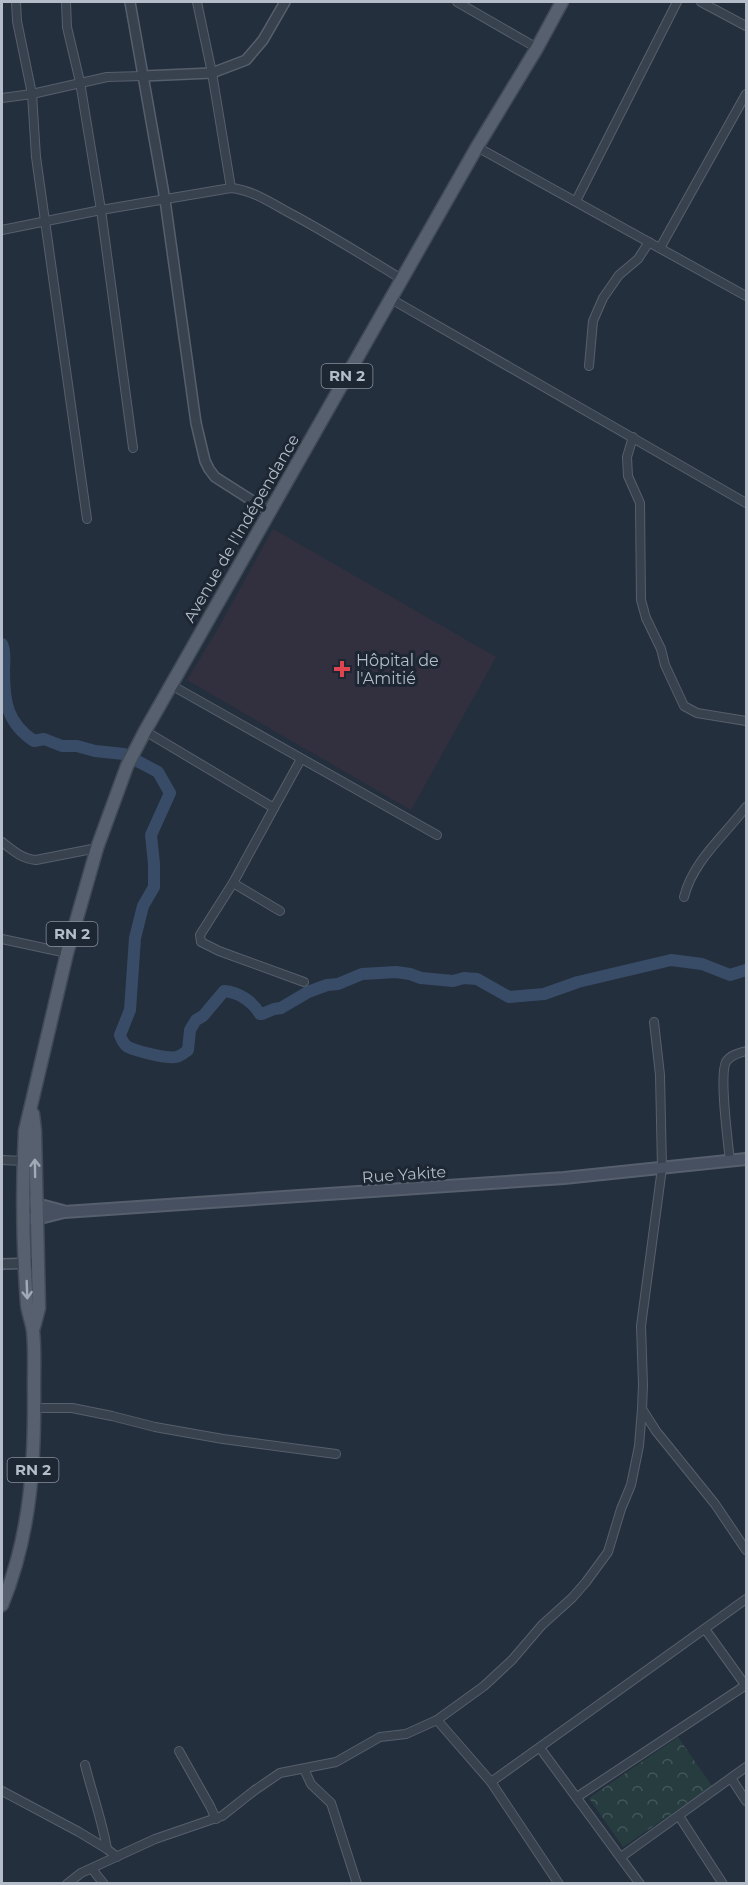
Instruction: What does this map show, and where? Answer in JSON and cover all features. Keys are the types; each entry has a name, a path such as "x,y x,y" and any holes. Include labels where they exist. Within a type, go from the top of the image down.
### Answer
{"main road":[{"name":"Avenue de l'Indépendance","path":"30,1202 23,1161 25,1131 67,953 97,848 127,766 477,147 537,48 561,2"},
{"name":"Avenue de l'Indépendance","path":"2,1605 16,1568 33,1479 33,1331 39,1308 32,1263 30,1219 35,1131 32,1106"},
{"name":"Rue Yakite","path":"30,1219 63,1212 564,1178 747,1159"},
{"name":"Rue Yakite","path":"30,1202 63,1212"}],"street":[{"path":"16,2 17,21 32,94 34,134 45,222 87,519"},
{"path":"66,2 67,27 80,82 101,210 133,448"},
{"path":"130,2 165,200 196,423 205,461 215,477 270,512"},
{"path":"197,2 212,74 231,188"},
{"path":"2,98 32,94 107,77 212,74 246,60 262,40 285,2"},
{"path":"457,2 537,48"},
{"path":"576,201 677,2"},
{"path":"701,2 747,26"},
{"path":"660,248 747,94"},
{"path":"477,147 746,295"},
{"path":"2,230 101,210 231,188 240,189 255,194 301,219 403,279"},
{"path":"589,366 593,321 603,298 619,275 638,259 649,242"},
{"path":"391,299 747,502"},
{"path":"633,437 627,457 628,476 640,503 641,600 646,618 684,706 697,713 747,721"},
{"path":"171,685 437,835"},
{"path":"145,731 274,808"},
{"path":"301,759 233,883 200,935 201,942 219,951 304,982"},
{"path":"684,897 688,881 704,856 747,807"},
{"path":"2,842 17,854 36,860 97,848"},
{"path":"233,883 280,911"},
{"path":"2,939 67,953"},
{"path":"67,1884 81,1873 155,1839 216,1819 275,1775 336,1762 380,1737 406,1734 436,1720 484,1686 512,1660 542,1626 572,1598 608,1552 631,1485 639,1446 643,1385 641,1326 662,1168 660,1075 654,1022"},
{"path":"730,1161 724,1089 725,1064 729,1058 747,1051"},
{"path":"2,1160 23,1161"},
{"path":"2,1264 32,1263"},
{"path":"34,1408 72,1408 223,1440 336,1454"},
{"path":"642,1409 656,1431 715,1504 747,1550"},
{"path":"491,1782 747,1599"},
{"path":"577,1797 746,1686 705,1629"},
{"path":"436,1720 491,1782 559,1884"},
{"path":"540,1748 640,1884"},
{"path":"179,1751 216,1819"},
{"path":"85,1765 104,1829 107,1849"},
{"path":"621,1857 747,1767"},
{"path":"304,1769 311,1784 331,1803 357,1884"},
{"path":"731,1778 747,1801"},
{"path":"2,1791 107,1849 117,1857"},
{"path":"679,1816 723,1884"},
{"path":"92,1869 104,1884"}],"shaded area":[{"name":"Hôpital de l'Amitié","path":"273,529 496,657 411,810 187,680"}],"green space":[{"path":"678,1737 712,1786 623,1847 589,1798"}],"waterway":[{"path":"2,644 6,702 13,719 25,734 34,741 44,739 62,746 77,746 95,751 124,754 158,772 170,793 151,835 154,887 143,906 135,938 130,1010 120,1035 128,1047 166,1057 181,1055 188,1050 190,1030 196,1020 203,1016 224,991 245,998 262,1014 281,1008 308,992 327,985 338,984 362,974 396,972 421,978 453,981 464,978 477,979 509,997 544,994 578,982 671,960 702,964 730,975 746,970"}],"place":[{"name":"Hôpital de l'Amitié","path":"342,669"}]}
